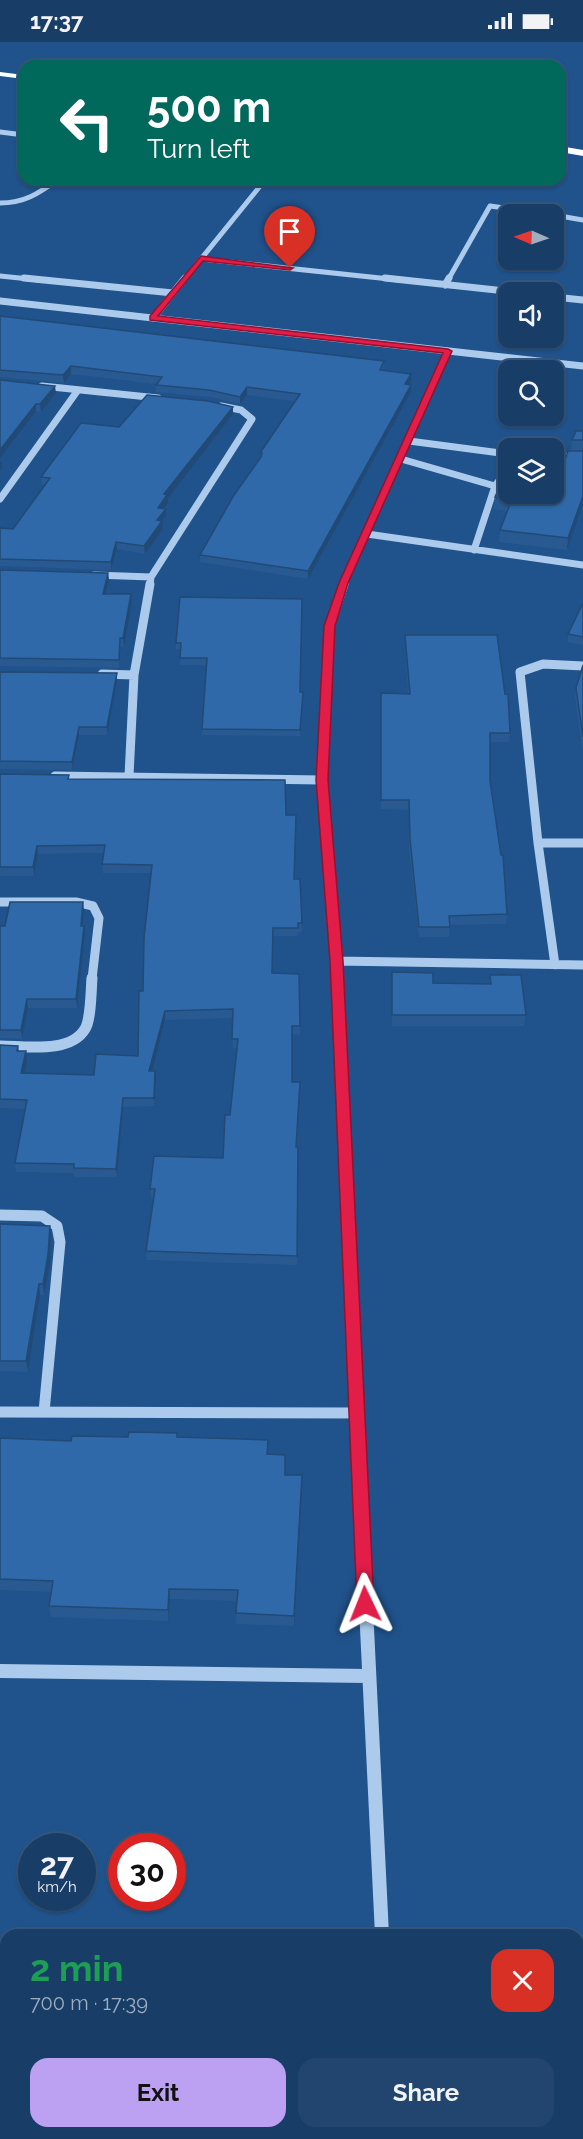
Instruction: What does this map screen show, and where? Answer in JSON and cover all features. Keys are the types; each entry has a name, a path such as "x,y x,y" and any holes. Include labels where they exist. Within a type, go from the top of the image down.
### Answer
{"highway":[{"path":"0,74 18,76"},
{"path":"566,150 583,153"}],"street":[{"path":"0,132 18,134"},
{"path":"0,203 18,204 32,199 49,186"},
{"path":"153,318 260,186"},
{"path":"445,285 490,206 498,207"},
{"path":"564,216 583,219"},
{"path":"201,259 498,290"},
{"path":"0,276 173,293"},
{"path":"564,298 583,300"},
{"path":"0,301 583,366"},
{"path":"382,1929 368,1676 337,961 322,780 330,626 344,583 448,351"},
{"path":"33,385 162,399"},
{"path":"0,499 78,390"},
{"path":"129,776 134,675 151,577 252,418 242,410 209,403"},
{"path":"409,441 498,453"},
{"path":"564,456 583,457"},
{"path":"401,459 495,486"},
{"path":"474,550 498,482"},
{"path":"367,534 583,565"},
{"path":"81,575 151,577"},
{"path":"555,965 538,843 520,672 535,664 556,663 583,666"},
{"path":"89,674 134,675"},
{"path":"47,776 322,780"},
{"path":"538,843 583,843"},
{"path":"0,902 76,902 93,906 99,918 86,1028 74,1041 54,1046 0,1046"},
{"path":"337,961 583,965"},
{"path":"0,1215 42,1216 57,1227 60,1242 44,1412"},
{"path":"0,1412 358,1413"},
{"path":"0,1671 368,1676"}],"building":[{"path":"0,316 384,361 380,370 411,374 405,384 411,385 308,571 200,555 234,495 261,457 262,453 260,453 300,394 247,387 240,397 209,390 156,385 162,377 71,366 63,375 0,370"},
{"path":"0,380 55,386 40,404 36,404 0,450"},
{"path":"147,395 208,401 233,407 164,494 167,495 158,508 166,509 157,520 162,521 144,546 116,542 111,562 0,559 0,528 13,529 50,478 41,477 81,423 119,427"},
{"path":"576,431 583,431 583,440 572,440"},
{"path":"568,451 583,451 583,496 568,538 500,530 510,504 564,504 564,463"},
{"path":"0,570 108,573 103,594 131,594 123,638 120,638 119,660 0,658"},
{"path":"180,597 302,599 300,692 303,692 300,730 202,729 207,658 180,658 181,643 176,643"},
{"path":"583,603 583,637 568,634"},
{"path":"405,635 497,635 505,694 508,694 510,733 490,733 490,781 501,855 503,855 507,914 449,916 450,927 419,927 410,839 409,800 381,800 381,693 410,694"},
{"path":"583,665 583,737 576,688"},
{"path":"0,672 117,673 107,727 79,727 72,762 0,761"},
{"path":"0,774 69,775 68,779 285,780 286,815 296,815 294,879 300,879 302,923 298,923 298,928 273,928 272,973 299,974 300,1026 292,1026 292,1082 300,1082 296,1147 298,1147 297,1256 146,1251 155,1189 150,1189 154,1156 223,1158 225,1115 230,1115 238,1039 232,1039 233,1009 165,1011 149,1071 155,1071 154,1098 123,1098 116,1169 74,1168 74,1164 15,1163 27,1100 0,1099 0,1045 18,1046 17,1051 26,1051 21,1073 94,1075 96,1054 138,1056 139,991 143,991 144,938 152,865 102,864 105,845 37,846 33,867 0,867"},
{"path":"10,902 83,902 81,926 84,926 76,999 27,999 21,1030 0,1030 0,926 5,926"},
{"path":"392,972 433,973 433,983 491,984 490,975 521,975 526,1015 392,1015"},
{"path":"0,1224 50,1226 43,1284 39,1284 26,1361 0,1361"},
{"path":"129,1432 177,1433 177,1437 268,1440 267,1454 285,1455 285,1475 302,1475 294,1616 236,1613 238,1590 169,1589 168,1610 49,1606 53,1581 0,1579 0,1438 71,1441 72,1436 128,1437"}],"route":[{"path":"290,268 201,259 153,318 448,351 344,583 330,626 322,780 337,961 365,1604"}]}
